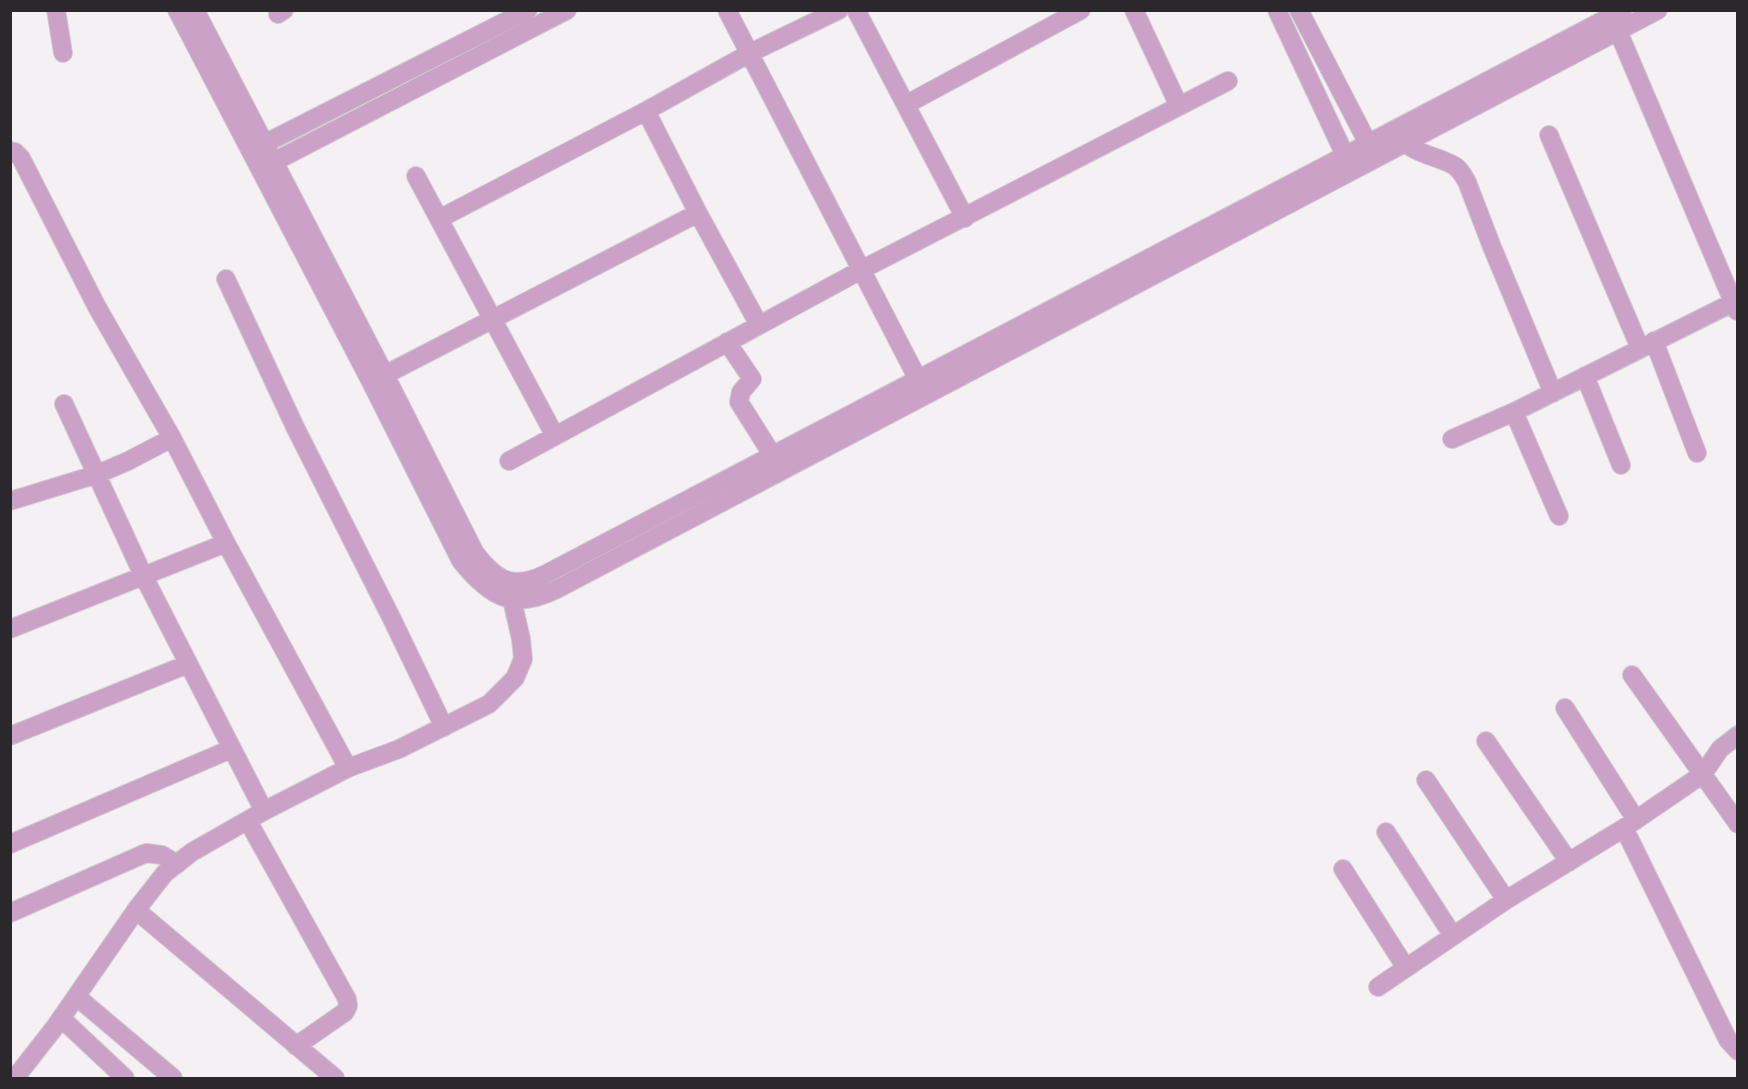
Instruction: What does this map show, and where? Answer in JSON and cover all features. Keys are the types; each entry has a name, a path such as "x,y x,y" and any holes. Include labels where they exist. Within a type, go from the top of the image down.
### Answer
{"street":[{"path":"56,10 63,53"},
{"path":"177,10 257,147 378,378 475,553 486,567 513,592 528,600 542,596 922,387 1348,163 1658,10"},
{"path":"195,10 257,147"},
{"path":"257,147 528,10"},
{"path":"267,166 567,10"},
{"path":"727,10 922,387"},
{"path":"439,219 646,111 750,53 838,10"},
{"path":"856,10 965,218"},
{"path":"907,104 1081,10"},
{"path":"1134,10 1179,106"},
{"path":"1277,10 1348,163"},
{"path":"1299,10 1372,151"},
{"path":"1400,137 1623,10"},
{"path":"1452,440 1736,304 1618,31"},
{"path":"509,461 861,270 1228,81"},
{"path":"646,111 759,325"},
{"path":"1549,135 1697,453"},
{"path":"1400,137 1452,164 1467,182 1553,393"},
{"path":"10,151 15,152 21,158 97,307 172,438 348,768"},
{"path":"416,176 555,436"},
{"path":"378,378 698,213"},
{"path":"226,279 296,429 444,727"},
{"path":"727,342 752,379 741,392 739,402 773,456"},
{"path":"1585,376 1621,465"},
{"path":"513,592 528,582 773,456 922,387"},
{"path":"64,404 144,577 264,811"},
{"path":"1514,412 1559,516"},
{"path":"10,501 98,474 172,438"},
{"path":"10,629 226,543"},
{"path":"15,1078 165,873 192,852 264,811 348,768 399,749 489,704 515,678 523,659 513,592"},
{"path":"10,736 188,664"},
{"path":"1632,675 1737,824"},
{"path":"1565,708 1630,824 1728,1040 1737,1051"},
{"path":"1378,987 1506,900 1630,824 1703,774 1720,749 1737,735"},
{"path":"1486,741 1569,862"},
{"path":"10,844 231,749"},
{"path":"1426,780 1506,900"},
{"path":"248,820 347,999 348,1006 345,1012 296,1046"},
{"path":"1386,832 1453,936"},
{"path":"10,913 146,854 162,855 177,864"},
{"path":"1343,868 1406,968"},
{"path":"136,910 334,1078"},
{"path":"76,997 173,1078"},
{"path":"61,1018 125,1078"}]}
